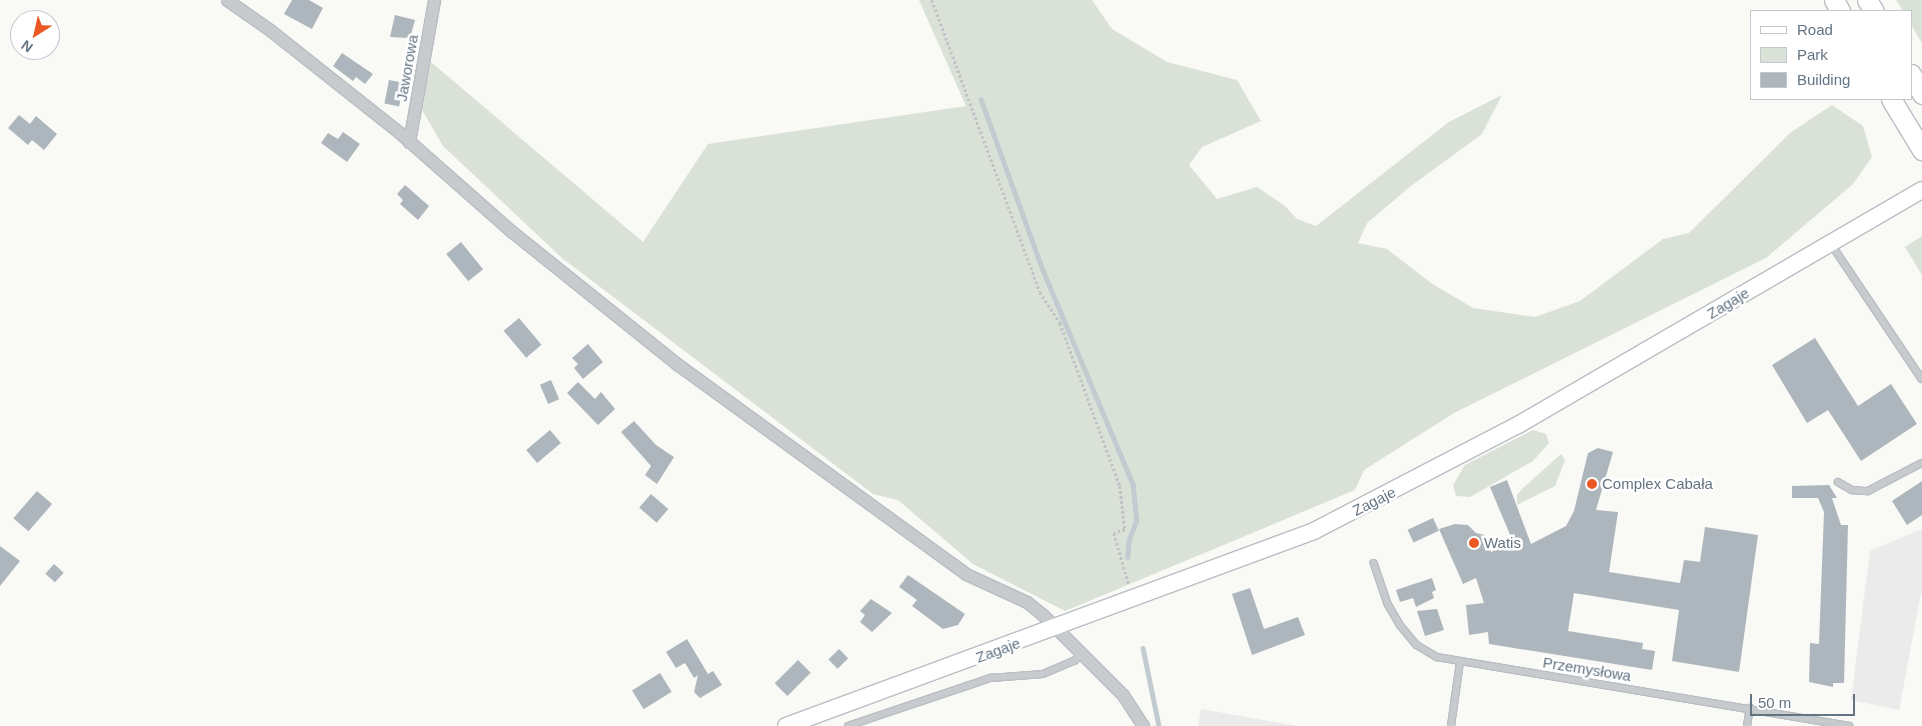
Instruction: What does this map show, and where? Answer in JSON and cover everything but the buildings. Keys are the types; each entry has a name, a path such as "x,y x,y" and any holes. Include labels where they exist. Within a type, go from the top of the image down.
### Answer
{"main road":[{"path":"1912,76 1922,94"},
{"path":"1892,100 1922,150"},
{"name":"Zagaje","path":"786,726 1057,628 1132,598 1314,531 1416,480 1518,425 1832,245 1922,190"}],"street":[{"path":"227,0 270,30 409,142 511,231 677,364 966,574 1027,602 1057,628 1123,695 1143,726"},
{"name":"Jaworowa","path":"409,142 434,0"}],"lane":[{"path":"1832,245 1922,379"},
{"path":"1838,482 1852,490 1868,491 1922,463"},
{"name":"Przemysłowa","path":"1374,563 1388,604 1417,645 1437,657 1750,708 1845,726"},
{"path":"848,726 991,678 1044,674 1074,661 1082,654"},
{"path":"1451,726 1460,662"},
{"path":"1747,726 1750,708"}],"path":[{"path":"932,0 1040,292 1060,323 1120,486 1125,530 1114,533 1132,598"}],"shaded area":[{"path":"1922,529 1922,588 1899,710 1851,700 1870,551"},
{"path":"1201,709 1298,726 1198,726"}],"green space":[{"path":"919,0 1092,0 1112,29 1167,62 1237,80 1261,121 1202,147 1189,165 1217,199 1257,187 1285,206 1297,219 1316,226 1449,122 1502,95 1482,134 1411,186 1367,223 1358,243 1387,249 1431,283 1473,308 1535,317 1580,301 1663,239 1689,233 1790,133 1832,105 1863,126 1872,157 1853,184 1766,258 1454,413 1364,470 1355,490 1065,611 973,564 898,500 873,494 562,258 443,146 421,108 431,62 643,242 708,144 966,106"},
{"path":"1896,0 1922,0 1922,43 1912,27 1912,10 1902,10"},
{"path":"1922,236 1922,275 1905,247"},
{"path":"1533,430 1546,434 1549,443 1533,461 1470,497 1456,496 1453,485 1465,465"},
{"path":"1561,454 1565,460 1555,486 1517,505 1517,495 1522,489"}],"waterway":[{"path":"981,99 1043,270 1133,484 1137,520 1129,541 1128,557"},
{"path":"1143,648 1159,726"}],"place":[{"name":"Complex Cabała","path":"1592,484"},
{"name":"Watis","path":"1474,543"}]}
